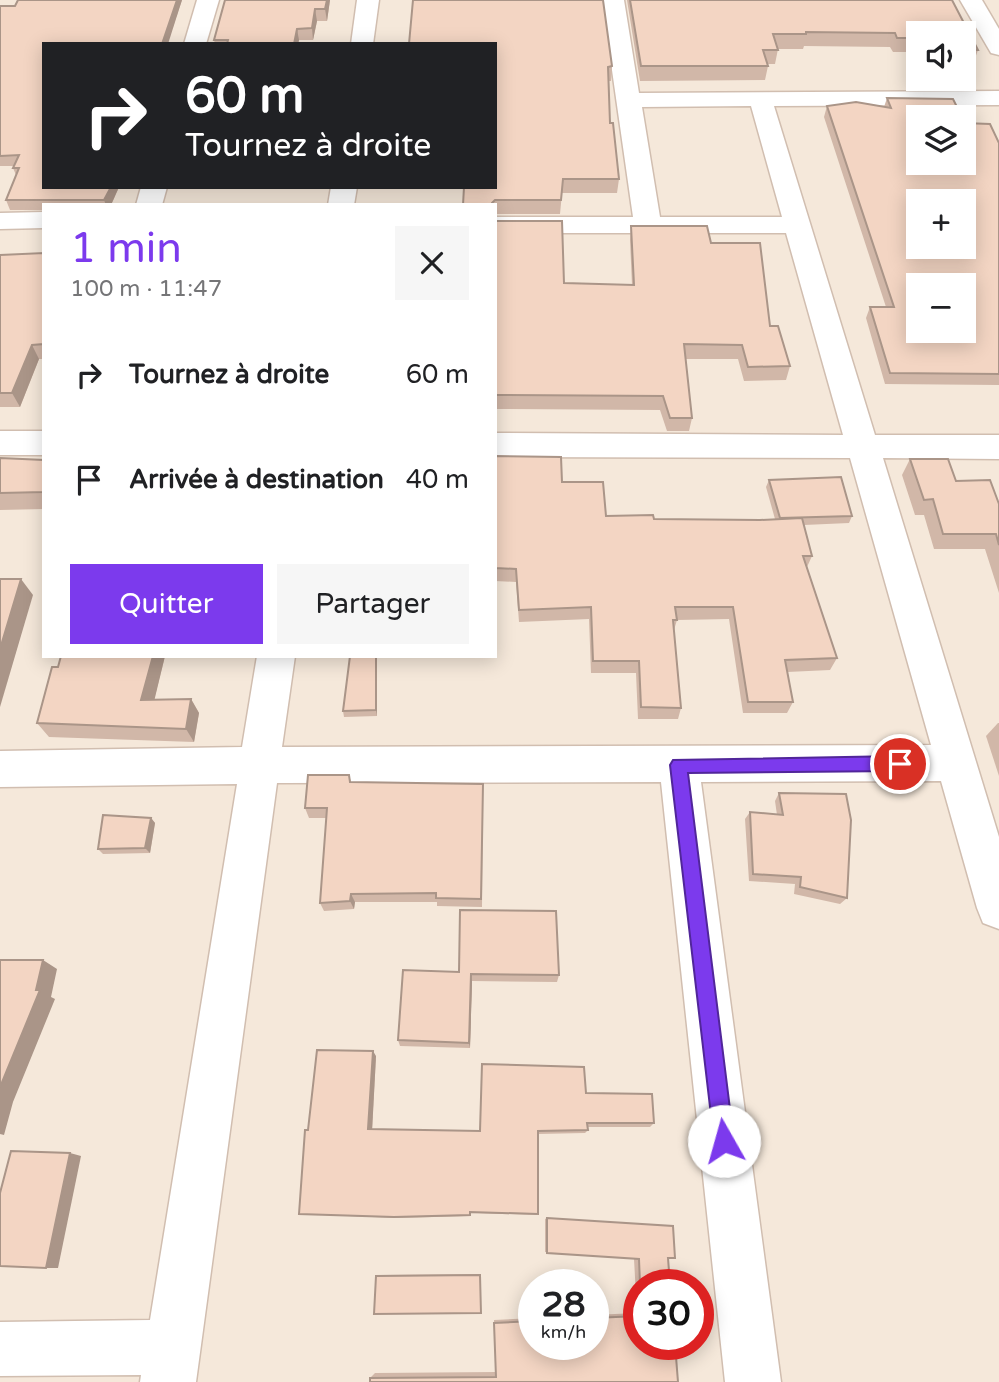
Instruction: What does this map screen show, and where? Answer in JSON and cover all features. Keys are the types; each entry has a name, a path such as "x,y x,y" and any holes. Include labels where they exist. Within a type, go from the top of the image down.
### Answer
{"street":[{"path":"196,42 208,0"},
{"path":"362,42 368,0"},
{"path":"613,0 648,226"},
{"path":"971,0 999,48"},
{"path":"760,98 999,908"},
{"path":"629,100 999,98"},
{"path":"0,221 42,220"},
{"path":"497,225 796,225"},
{"path":"0,443 42,443"},
{"path":"497,445 999,447"},
{"path":"0,1349 171,1365 276,658"},
{"path":"0,769 262,765 956,763"},
{"path":"679,765 753,1382"}],"shaded area":[{"path":"0,0 999,0 999,1382 0,1382"}],"building":[{"path":"18,0 177,0 163,42 42,42 42,189 110,189 104,200 6,200 19,168 13,168 19,155 0,156 0,6 15,6"},
{"path":"225,0 327,0 325,9 315,9 312,28 297,29 294,42 214,40"},
{"path":"413,0 603,0 612,66 608,67 610,123 613,123 619,179 563,179 561,200 463,203 464,189 497,189 497,42 409,42"},
{"path":"630,0 952,0 963,21 906,21 906,38 897,38 895,33 773,34 778,50 763,50 768,66 641,66"},
{"path":"887,98 953,99 956,105 906,105 906,175 976,175 976,123 990,124 999,143 999,374 890,373 870,307 894,307 827,106 856,102 891,108"},
{"path":"497,221 562,221 564,283 634,285 631,226 707,226 711,243 760,243 770,326 778,326 790,366 748,367 742,345 684,344 692,418 670,418 663,396 497,395"},
{"path":"42,253 42,344 32,345 12,393 0,393 0,255"},
{"path":"497,456 561,457 562,482 603,482 606,516 653,515 654,519 802,518 812,556 803,556 837,658 785,660 793,702 748,702 733,607 675,607 677,620 673,620 681,708 641,707 639,661 593,661 591,607 519,610 516,569 497,568"},
{"path":"0,458 42,460 42,492 0,493"},
{"path":"910,459 948,459 956,481 990,480 999,504 999,545 996,534 943,534 933,499 924,500"},
{"path":"841,477 852,516 780,518 769,480"},
{"path":"0,579 21,579 0,649"},
{"path":"60,658 152,658 141,700 191,699 186,729 37,723 52,667 58,667"},
{"path":"350,658 376,658 376,710 343,711"},
{"path":"308,775 349,775 350,782 483,784 481,899 436,898 436,893 351,894 350,901 320,903 327,808 305,808"},
{"path":"779,793 846,794 851,820 847,898 800,887 801,877 753,874 750,812 783,815"},
{"path":"103,815 151,818 145,848 98,849"},
{"path":"460,910 556,911 559,975 471,974 469,1043 398,1040 403,970 459,972"},
{"path":"0,960 43,960 36,990 40,990 0,1087"},
{"path":"317,1050 373,1051 368,1129 480,1131 482,1064 584,1067 586,1093 652,1094 654,1123 587,1123 588,1130 538,1131 538,1214 470,1212 470,1215 394,1217 299,1214 305,1130 308,1130"},
{"path":"11,1151 70,1153 46,1268 0,1266 0,1193"},
{"path":"547,1218 673,1226 675,1258 668,1258 669,1269 639,1269 639,1259 547,1253"},
{"path":"480,1275 481,1313 374,1314 376,1276"},
{"path":"609,1317 623,1317 623,1360 676,1360 678,1382 370,1382 370,1378 496,1377 494,1323 518,1322 518,1360 609,1360"}],"route":[{"path":"724,1141 679,765 900,764"}]}
